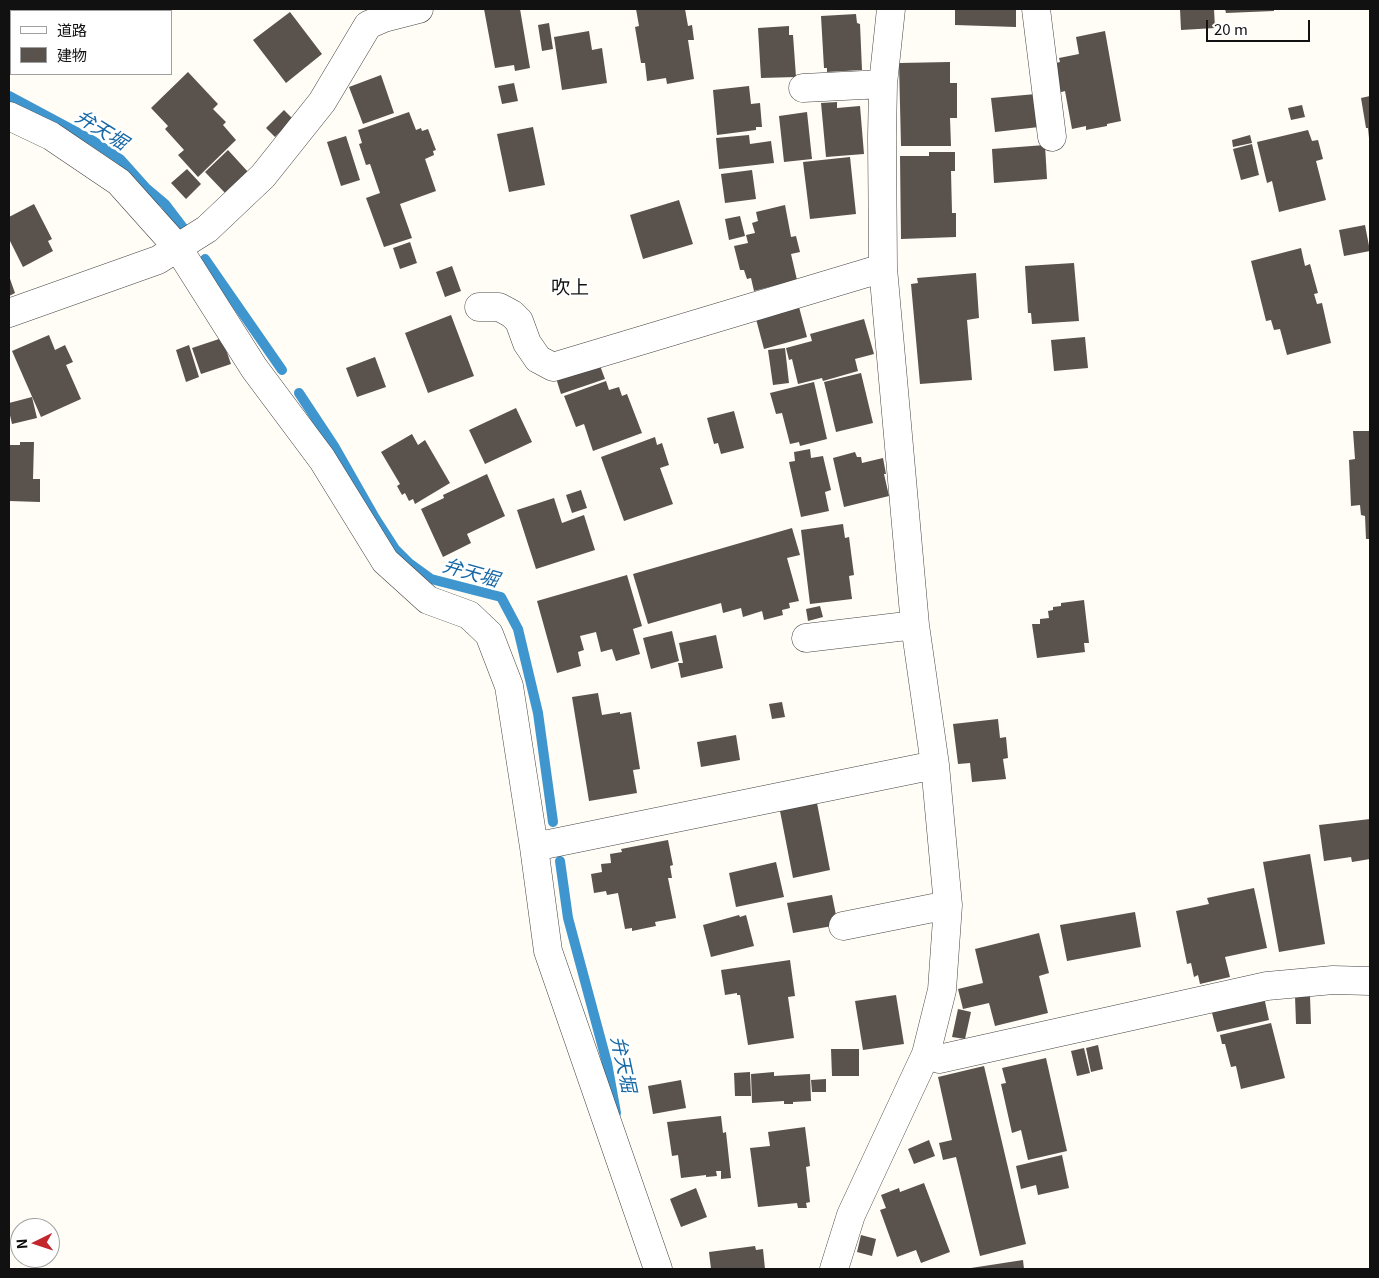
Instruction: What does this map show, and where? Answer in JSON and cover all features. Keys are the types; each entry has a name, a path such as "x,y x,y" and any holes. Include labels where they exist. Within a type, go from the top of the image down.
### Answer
{"street":[{"path":"9,312 158,260 208,229 263,176 322,102 368,25 384,18 419,9"},
{"path":"834,1269 850,1215 926,1054 942,990 948,905 935,765 915,625 883,268 883,84 891,9"},
{"path":"1036,9 1052,137"},
{"path":"803,88 883,84"},
{"path":"9,116 51,136 119,182 178,248 254,368 322,459 385,561 428,600 468,615 489,634 509,686 548,952 658,1269"},
{"path":"479,307 499,307 512,314 519,322 527,343 538,359 552,367 883,268"},
{"path":"806,638 915,625"},
{"path":"534,847 935,765"},
{"path":"843,926 948,905"},
{"path":"926,1054 938,1058 1267,986 1333,980 1370,981"}],"building":[{"path":"484,9 520,9 530,68 515,71 514,65 495,68"},
{"path":"636,9 685,9 688,26 692,25 694,40 688,40 694,79 667,84 666,78 647,81 645,63 641,63 635,27 639,26"},
{"path":"955,9 1016,9 1016,27 955,25"},
{"path":"1180,9 1214,9 1215,28 1181,30"},
{"path":"1225,9 1274,9 1274,11 1226,13"},
{"path":"290,12 322,54 286,83 253,40"},
{"path":"856,14 857,23 860,24 862,70 827,72 827,68 824,68 821,16"},
{"path":"549,23 553,49 542,51 538,25"},
{"path":"789,26 789,35 793,35 796,77 761,78 758,28"},
{"path":"589,31 592,50 602,48 607,83 562,90 554,37"},
{"path":"1105,31 1121,121 1086,130 1086,126 1072,129 1065,91 1058,93 1052,64 1060,62 1059,58 1079,54 1076,37"},
{"path":"950,62 950,83 957,83 957,118 950,118 951,146 901,146 899,63"},
{"path":"188,72 218,104 213,109 226,122 223,125 236,140 198,177 178,155 184,150 165,129 168,126 151,108"},
{"path":"381,75 394,113 363,124 349,87"},
{"path":"514,83 518,101 502,104 498,86"},
{"path":"749,86 751,104 760,103 762,127 756,127 756,130 717,135 713,90"},
{"path":"1036,94 1039,127 995,132 991,98"},
{"path":"1370,96 1370,138 1369,138 1361,98"},
{"path":"837,102 837,108 860,106 864,154 826,157 821,103"},
{"path":"1302,105 1305,117 1291,120 1288,108"},
{"path":"284,110 293,119 275,137 266,128"},
{"path":"409,112 416,130 421,128 422,131 428,129 436,150 433,151 434,155 425,159 436,191 400,204 412,238 384,247 366,198 380,193 370,164 366,165 359,144 362,143 358,130"},
{"path":"807,112 812,159 784,162 779,116"},
{"path":"533,127 545,185 509,192 497,134"},
{"path":"1308,130 1312,141 1318,140 1323,159 1316,161 1326,200 1279,212 1272,181 1267,183 1257,142"},
{"path":"749,135 750,144 771,141 774,163 719,169 716,138"},
{"path":"1250,135 1252,143 1233,147 1232,140"},
{"path":"346,136 360,180 341,186 327,142"},
{"path":"1252,144 1259,175 1241,180 1233,149"},
{"path":"1045,145 1047,179 994,183 992,149"},
{"path":"228,150 249,173 226,194 205,172"},
{"path":"929,152 955,152 955,171 951,171 952,213 956,213 956,237 901,239 900,156 929,156"},
{"path":"850,157 856,214 810,219 803,162"},
{"path":"187,169 201,184 186,199 171,183"},
{"path":"752,170 756,199 725,203 721,174"},
{"path":"679,200 693,244 643,259 630,215"},
{"path":"34,204 52,239 48,241 53,251 23,267 9,239 9,217"},
{"path":"785,205 791,237 796,236 800,252 791,254 797,280 754,291 751,278 747,279 744,270 740,270 734,246 748,243 746,235 755,233 752,223 758,221 756,212"},
{"path":"740,216 745,236 729,240 725,219"},
{"path":"1365,225 1370,251 1344,256 1339,230"},
{"path":"410,242 417,263 400,269 393,248"},
{"path":"1301,248 1305,266 1310,264 1318,293 1314,294 1317,304 1322,303 1331,343 1287,355 1280,329 1274,330 1271,320 1266,321 1251,261"},
{"path":"1074,263 1079,321 1032,324 1031,313 1028,313 1025,266"},
{"path":"452,266 461,291 445,297 436,272"},
{"path":"976,273 979,318 967,320 972,380 920,384 911,284 918,283 917,278"},
{"path":"9,276 15,293 9,296"},
{"path":"799,307 807,337 764,349 756,319"},
{"path":"451,315 474,376 428,393 405,333"},
{"path":"864,319 874,354 855,359 858,371 823,381 822,378 798,384 792,359 789,360 786,348 812,341 810,334"},
{"path":"49,335 55,350 65,345 73,362 66,365 81,399 41,417 12,351"},
{"path":"1085,337 1088,368 1054,371 1051,340"},
{"path":"222,338 231,364 201,374 192,348"},
{"path":"189,345 199,377 186,382 176,350"},
{"path":"785,348 789,383 773,385 768,350"},
{"path":"375,357 386,387 357,397 346,368"},
{"path":"599,363 605,379 561,394 556,378"},
{"path":"861,373 873,423 836,432 824,382"},
{"path":"606,381 609,390 619,387 622,396 627,394 642,433 593,451 584,424 576,427 564,396"},
{"path":"814,382 827,439 800,446 799,442 790,444 782,413 776,414 770,393"},
{"path":"32,397 37,418 12,424 9,403"},
{"path":"516,408 532,442 485,464 469,430"},
{"path":"734,411 744,448 721,454 718,443 714,444 707,418"},
{"path":"1353,431 1370,431 1370,539 1366,539 1365,516 1361,515 1360,505 1351,506 1349,460 1355,459"},
{"path":"412,434 418,445 425,440 450,483 415,504 413,499 409,501 405,493 402,495 397,486 400,484 381,452"},
{"path":"655,437 657,445 662,443 669,465 660,468 673,504 624,521 601,457"},
{"path":"20,442 34,442 33,479 40,479 40,502 9,501 9,445 20,445"},
{"path":"810,449 811,458 823,456 831,490 825,492 829,511 801,517 789,462 795,461 794,452"},
{"path":"855,452 857,457 861,457 862,463 883,458 886,474 884,474 889,496 844,507 833,458"},
{"path":"487,474 505,516 467,534 471,543 443,557 421,509 444,498 443,495"},
{"path":"581,490 587,508 572,513 566,495"},
{"path":"554,498 562,523 584,515 595,550 536,569 517,510"},
{"path":"843,524 845,538 849,537 854,575 849,576 852,599 810,604 801,530"},
{"path":"792,528 800,555 787,558 799,601 789,603 790,608 782,610 783,615 764,620 762,611 743,617 741,608 723,613 721,603 648,624 633,574"},
{"path":"627,575 642,626 633,629 640,654 616,661 612,649 601,652 596,632 580,636 584,650 578,652 581,666 557,673 537,601"},
{"path":"1084,600 1089,643 1084,643 1085,652 1037,658 1032,624 1040,624 1040,619 1049,618 1048,611 1053,610 1053,607 1061,606 1061,603"},
{"path":"820,606 823,617 808,621 806,609"},
{"path":"672,631 679,661 651,669 643,638"},
{"path":"716,635 723,668 681,678 678,663 683,663 679,643"},
{"path":"598,693 602,715 631,712 640,769 633,770 637,793 589,801 572,697"},
{"path":"782,702 785,717 772,719 769,704"},
{"path":"998,719 1000,738 1006,737 1008,758 1003,759 1006,779 972,782 970,763 958,764 953,724"},
{"path":"736,735 740,760 701,767 697,742"},
{"path":"817,803 830,870 793,878 780,811"},
{"path":"1370,819 1370,859 1352,862 1351,857 1324,861 1319,825"},
{"path":"668,840 673,865 670,866 672,878 668,878 676,918 655,922 656,926 632,931 632,928 625,929 618,893 607,895 606,891 594,893 591,874 602,872 601,864 611,863 610,854 622,852 621,849"},
{"path":"1310,854 1325,944 1279,952 1263,862"},
{"path":"776,862 784,897 736,907 729,873"},
{"path":"1254,888 1267,948 1225,957 1230,977 1200,984 1198,975 1194,977 1191,963 1187,964 1176,911 1209,904 1207,898"},
{"path":"832,895 838,925 793,933 787,903"},
{"path":"1135,912 1141,947 1067,961 1060,925"},
{"path":"739,915 740,917 746,915 754,946 711,957 703,925"},
{"path":"1039,933 1049,973 1039,976 1048,1013 995,1026 989,1003 963,1009 958,989 983,983 975,949"},
{"path":"790,960 795,996 788,997 794,1038 748,1045 740,995 737,995 737,993 725,995 721,970"},
{"path":"896,995 904,1044 863,1050 855,1001"},
{"path":"1295,996 1310,996 1311,1024 1296,1024"},
{"path":"1264,997 1269,1020 1217,1032 1211,1009"},
{"path":"958,1009 971,1012 965,1039 952,1037"},
{"path":"1271,1023 1285,1078 1241,1089 1236,1066 1231,1067 1225,1044 1222,1044 1220,1035"},
{"path":"1098,1045 1103,1069 1091,1072 1086,1048"},
{"path":"1084,1048 1090,1073 1077,1076 1071,1051"},
{"path":"831,1049 859,1049 859,1076 832,1076"},
{"path":"1046,1058 1067,1151 1028,1160 1021,1130 1012,1133 1001,1084 1006,1083 1002,1068"},
{"path":"984,1066 1026,1244 980,1256 956,1157 943,1160 939,1143 952,1140 938,1077"},
{"path":"750,1072 751,1096 735,1096 734,1073"},
{"path":"774,1072 774,1076 810,1074 811,1101 793,1102 793,1104 784,1104 784,1101 752,1103 751,1074"},
{"path":"826,1079 826,1092 812,1092 811,1080"},
{"path":"681,1080 686,1108 653,1114 648,1086"},
{"path":"721,1116 723,1133 726,1132 731,1178 721,1179 721,1171 716,1171 717,1176 706,1177 706,1175 681,1178 678,1155 672,1156 667,1122"},
{"path":"805,1127 810,1166 806,1167 810,1202 806,1203 807,1208 798,1208 797,1203 758,1207 750,1148 770,1146 768,1132"},
{"path":"929,1140 935,1156 914,1164 908,1149"},
{"path":"1062,1155 1069,1188 1038,1195 1036,1185 1021,1189 1016,1166"},
{"path":"924,1183 950,1252 921,1263 916,1250 897,1257 880,1210 886,1208 881,1195 899,1188 900,1192"},
{"path":"696,1188 707,1217 681,1227 670,1199"},
{"path":"861,1235 876,1239 872,1256 857,1252"},
{"path":"755,1246 756,1250 763,1249 765,1269 711,1269 709,1252"},
{"path":"1023,1260 1024,1269 971,1269 971,1268"}],"waterway":[{"name":"弁天堀","path":"9,96 93,141 121,160 146,188 165,204 184,229"},
{"name":"弁天堀","path":"205,259 282,370"},
{"name":"弁天堀","path":"299,393 334,446 395,549 409,563 431,579 501,597 518,629 538,713 553,822"},
{"name":"弁天堀","path":"560,861 568,918 607,1063 616,1113"}],"district":[{"name":"吹上","path":"570,287"}]}
